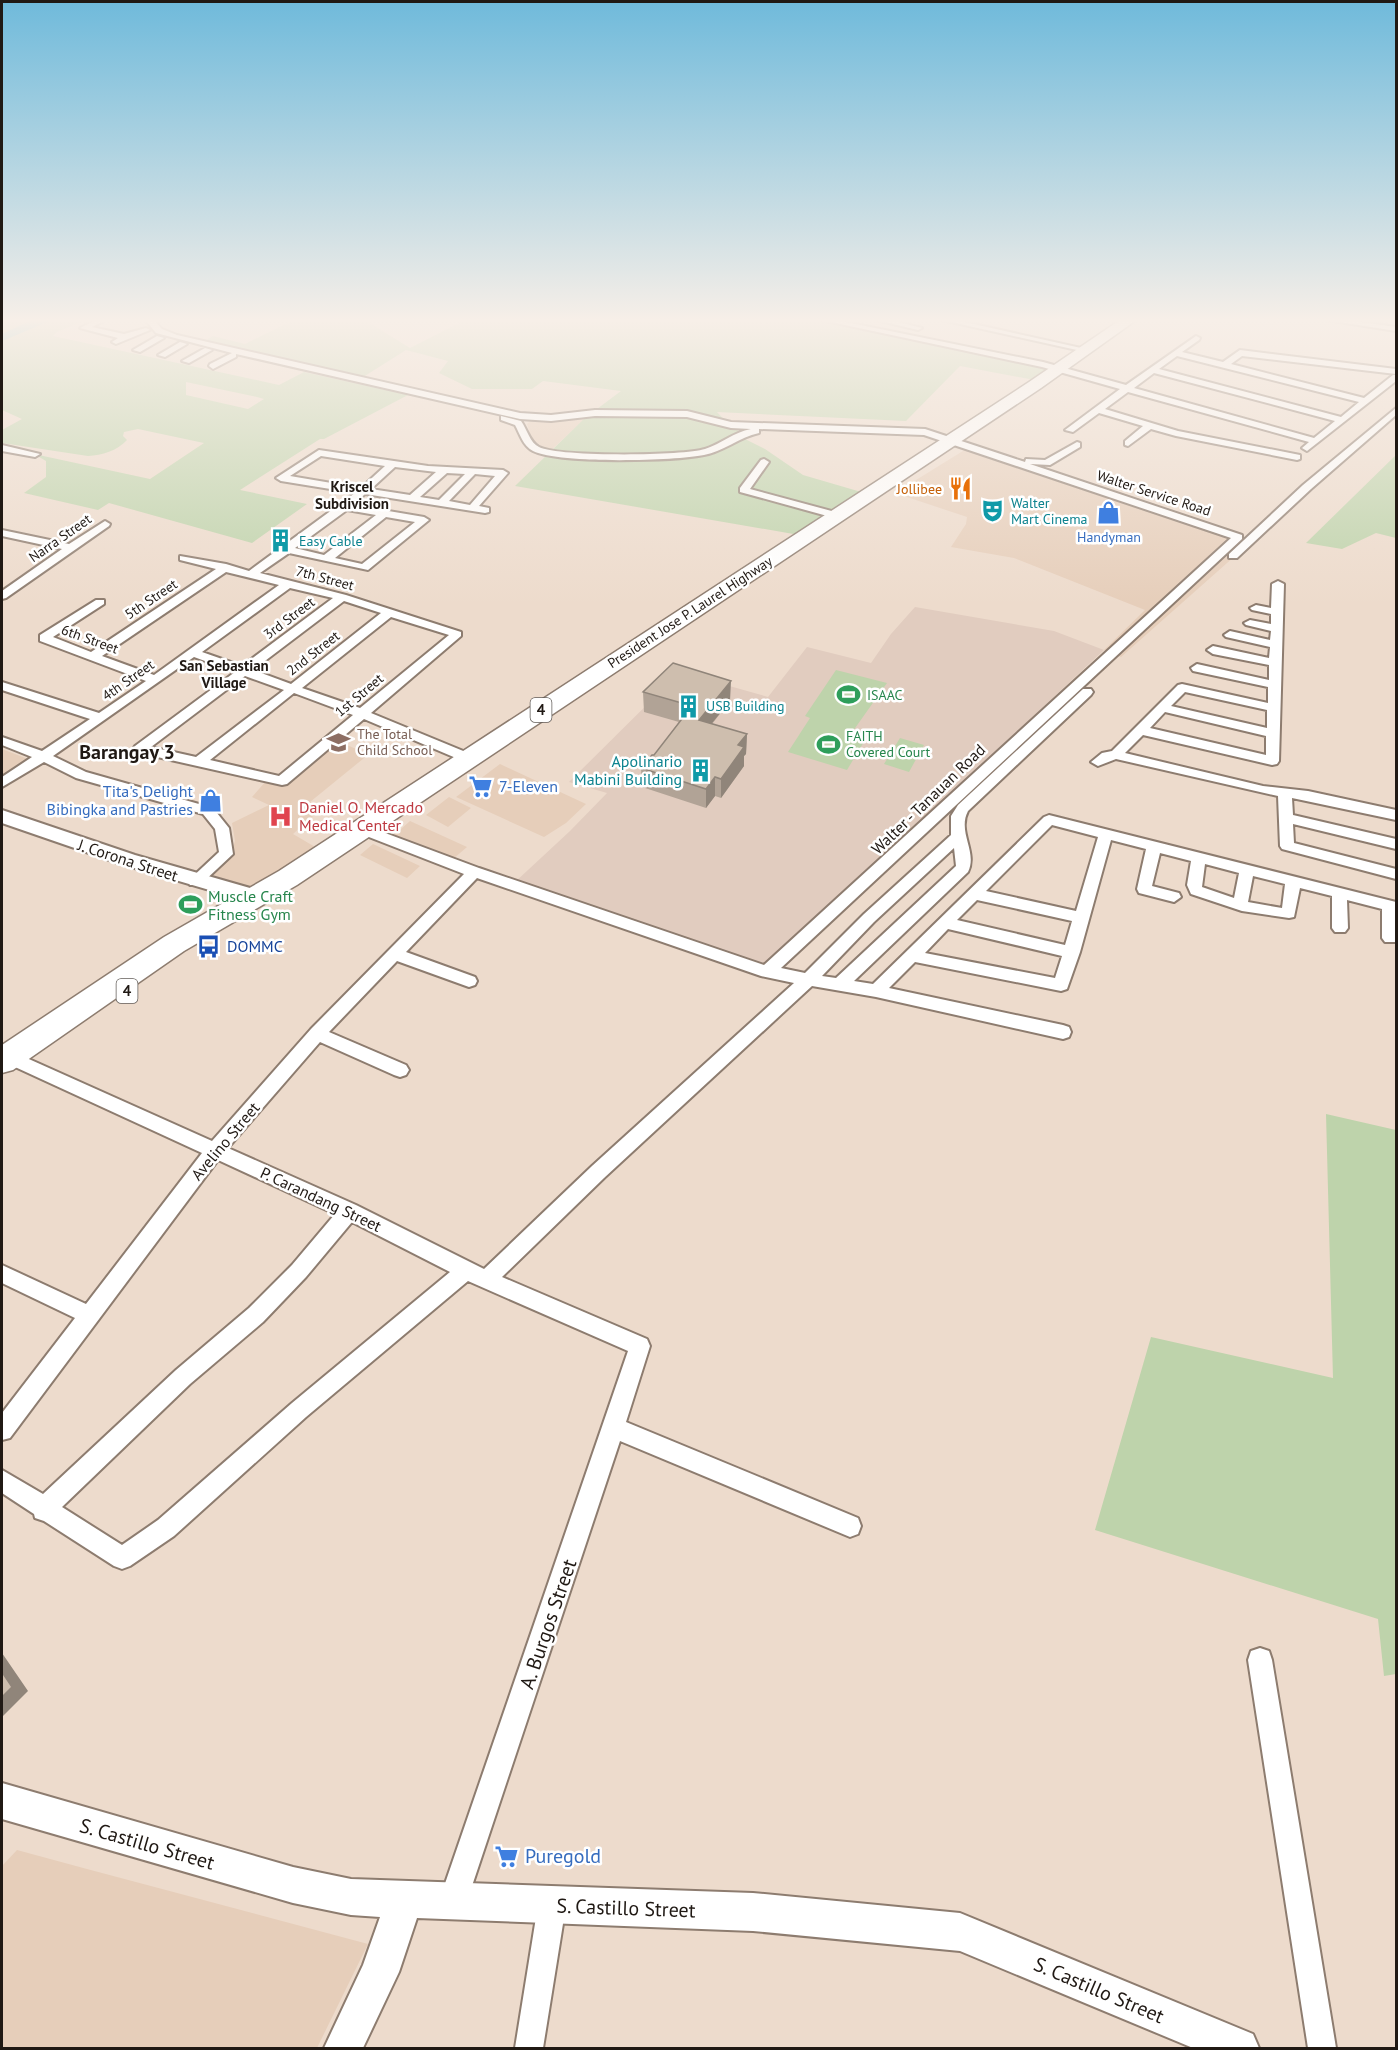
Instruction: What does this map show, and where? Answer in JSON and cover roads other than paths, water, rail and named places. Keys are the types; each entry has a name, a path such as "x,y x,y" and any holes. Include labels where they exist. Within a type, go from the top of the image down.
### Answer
{"highway":[{"name":"President Jose P. Laurel Highway","path":"6,1061 188,951 242,912 251,901 835,515 953,443 995,414"}],"street":[{"path":"498,414 517,418 550,418 589,414"},
{"path":"656,414 705,416 752,429 910,435 1038,463 1047,463 1077,445"},
{"path":"1070,430 1093,414"},
{"path":"1111,414 1176,433 1297,457"},
{"path":"1217,414 1316,441"},
{"path":"1319,414 1343,420"},
{"path":"1288,464 1351,414"},
{"path":"838,986 963,868 956,818 963,808 1307,487 1393,414"},
{"path":"517,418 530,445 538,451 571,457 702,453 713,450 752,429"},
{"path":"1128,443 1150,425"},
{"name":"Walter Service Road","path":"953,443 1233,542 1114,653"},
{"path":"2,448 35,454"},
{"path":"472,508 503,473 444,470 318,453 281,478 441,504 485,510"},
{"path":"764,462 744,490 835,515"},
{"path":"252,574 345,507 394,463"},
{"path":"412,499 444,470"},
{"path":"441,504 473,471"},
{"path":"287,549 364,568 424,520 345,507"},
{"path":"326,559 385,513"},
{"name":"Narra Street","path":"4,591 105,524"},
{"path":"2,533 71,548"},
{"name":"7th Street","path":"184,558 342,597 457,634"},
{"name":"5th Street","path":"93,656 226,567"},
{"name":"4th Street","path":"2,783 156,680 288,584"},
{"path":"1141,730 1272,761 1278,584"},
{"name":"3rd Street","path":"198,763 140,750 342,597"},
{"name":"6th Street","path":"100,602 44,638 156,680"},
{"path":"1256,608 1277,612"},
{"name":"2nd Street","path":"198,763 390,612"},
{"path":"1250,623 1276,629"},
{"name":"1st Street","path":"198,763 282,781 457,634"},
{"path":"1230,635 1276,645"},
{"path":"1213,650 1275,663"},
{"path":"193,653 361,713 468,758"},
{"name":"Walter - Tanauan Road","path":"767,972 1114,653"},
{"path":"1197,668 1275,685"},
{"path":"2,686 101,718"},
{"path":"1116,755 1182,688 1274,708"},
{"path":"1163,708 1273,734"},
{"path":"2,741 43,756 81,775 208,811 222,828 226,854 195,881"},
{"path":"1098,762 1107,756 1116,755 1396,815"},
{"path":"1285,793 1287,846 1396,874"},
{"name":"J. Corona Street","path":"2,816 83,846 251,901"},
{"path":"1286,818 1396,844"},
{"path":"876,991 1049,820 1393,906 1390,938"},
{"path":"361,829 474,873 767,972 876,991 1063,1032"},
{"path":"912,956 1061,985 1106,835"},
{"path":"2,1481 43,1510 122,1558 166,1528 299,1410 477,1275 598,1172 808,980 869,918 958,836"},
{"path":"1154,847 1144,889 1174,897"},
{"path":"1199,858 1194,885 1196,890 1240,904 1281,914 1289,913 1293,881"},
{"path":"1240,904 1247,870"},
{"name":"Avelino Street","path":"2,1430 215,1150 317,1034 474,873"},
{"path":"1339,893 1340,928"},
{"path":"975,894 1082,918"},
{"path":"946,923 1072,952"},
{"path":"394,954 469,981"},
{"path":"317,1034 400,1070"},
{"name":"P. Carandang Street","path":"6,1061 215,1150 349,1211 477,1275 640,1346"},
{"path":"43,1510 183,1377 256,1315 299,1271 349,1211"},
{"path":"2,1274 89,1315"},
{"name":"A. Burgos Street","path":"453,1901 615,1428 640,1346"},
{"path":"615,1428 850,1526"},
{"path":"1260,1660 1322,2049"},
{"name":"S. Castillo Street","path":"2,1801 292,1885 351,1896 404,1900 753,1912 960,1932 1239,2049"},
{"path":"344,2049 380,1972 404,1900"},
{"path":"529,2049 552,1905"}],"place":[{"name":"Jollibee","path":"960,489"},
{"name":"Walter Mart Cinema","path":"993,511"},
{"name":"Handyman","path":"1109,513"},
{"name":"Easy Cable","path":"281,541"},
{"name":"ISAAC","path":"849,695"},
{"name":"USB Building","path":"688,706"},
{"name":"The Total Child School","path":"339,742"},
{"name":"FAITH Covered Court","path":"828,744"},
{"name":"Apolinario Mabini Building","path":"700,770"},
{"name":"7-Eleven","path":"481,786"},
{"name":"Tita's Delight Bibingka and Pastries","path":"211,800"},
{"name":"Daniel O. Mercado Medical Center","path":"281,816"},
{"name":"Muscle Craft Fitness Gym","path":"190,905"},
{"name":"DOMMC","path":"209,946"},
{"name":"Puregold","path":"507,1856"}],"district":[{"name":"Kriscel Subdivision","path":"352,496"},
{"name":"San Sebastian Village","path":"224,674"},
{"name":"Barangay 3","path":"127,752"}]}
